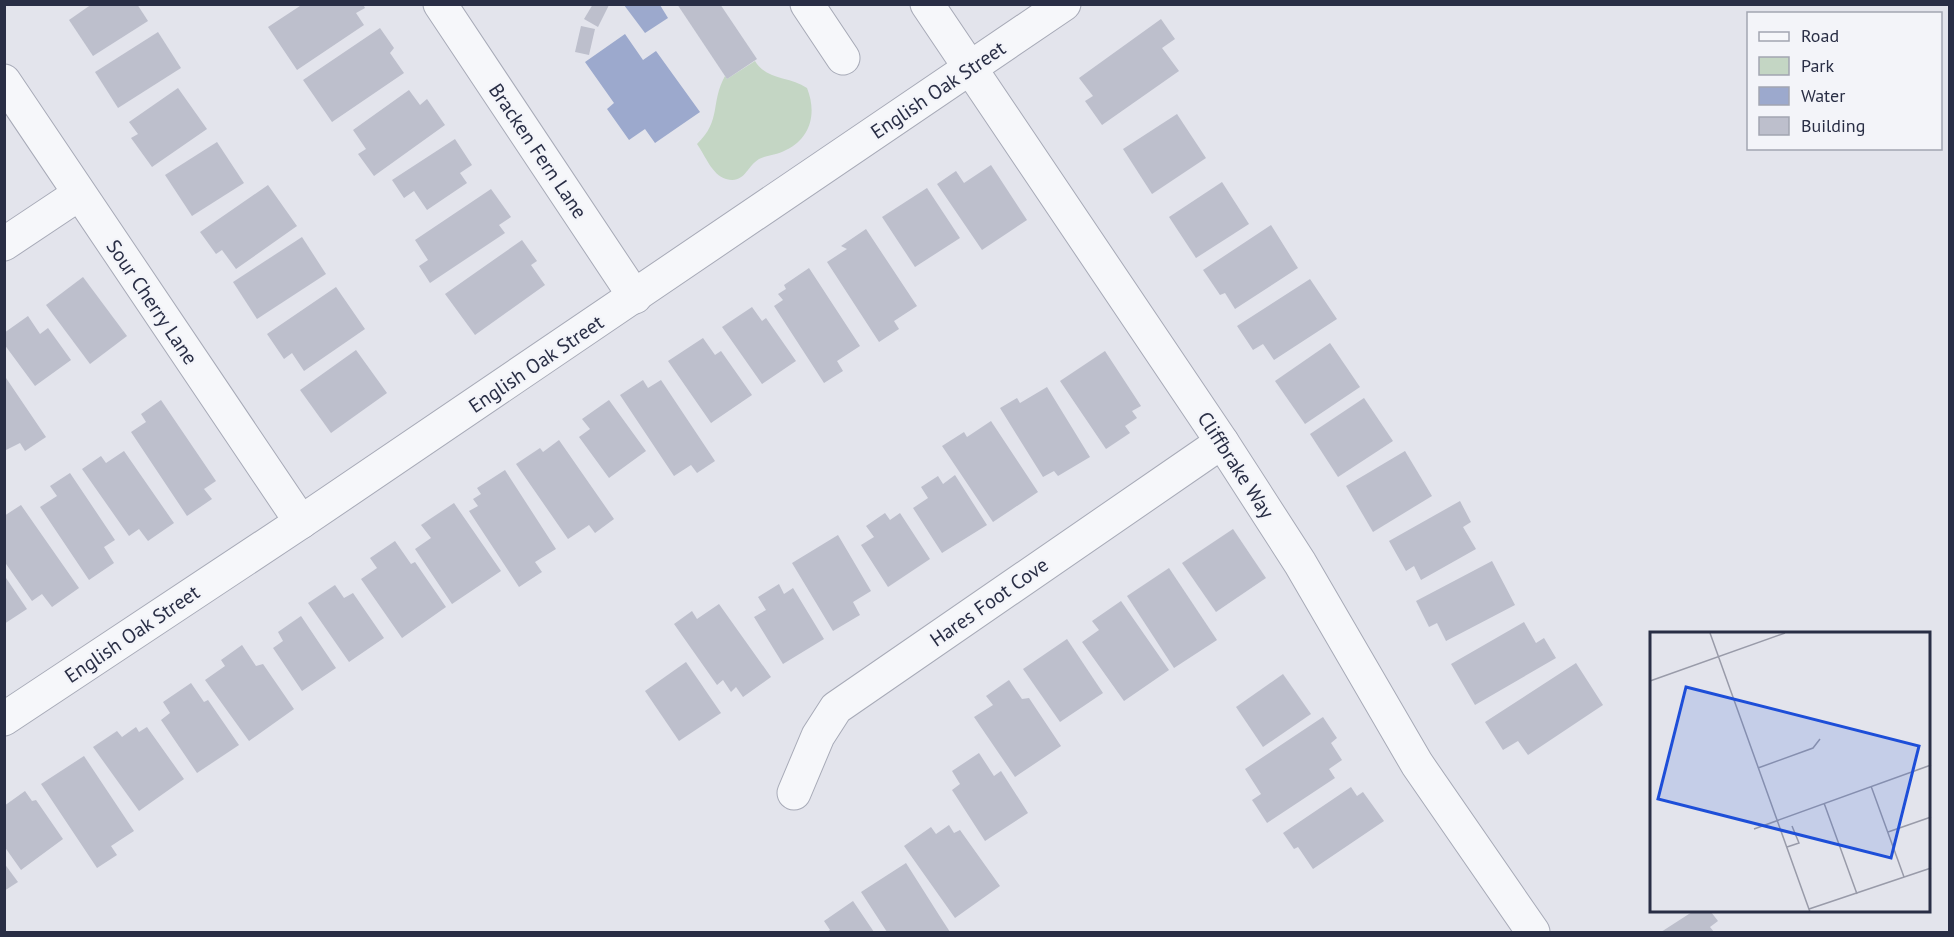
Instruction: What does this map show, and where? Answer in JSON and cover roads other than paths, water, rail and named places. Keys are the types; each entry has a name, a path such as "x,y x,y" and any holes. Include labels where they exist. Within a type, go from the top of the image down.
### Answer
{"street":[{"name":"Bracken Fern Lane","path":"440,4 635,297"},
{"path":"807,4 843,58"},
{"name":"Cliffbrake Way","path":"927,4 1222,442 1300,563 1417,764 1533,933"},
{"name":"English Oak Street","path":"4,719 635,297 1064,4"},
{"name":"Sour Cherry Lane","path":"4,81 301,522"},
{"path":"4,244 79,194"},
{"name":"Hares Foot Cove","path":"794,793 818,736 836,708 1222,442"}],"water":[{"path":"624,5 660,5 668,18 645,33"},
{"path":"625,34 643,60 656,51 700,112 655,143 645,129 629,140 607,109 614,103 585,62"}]}
